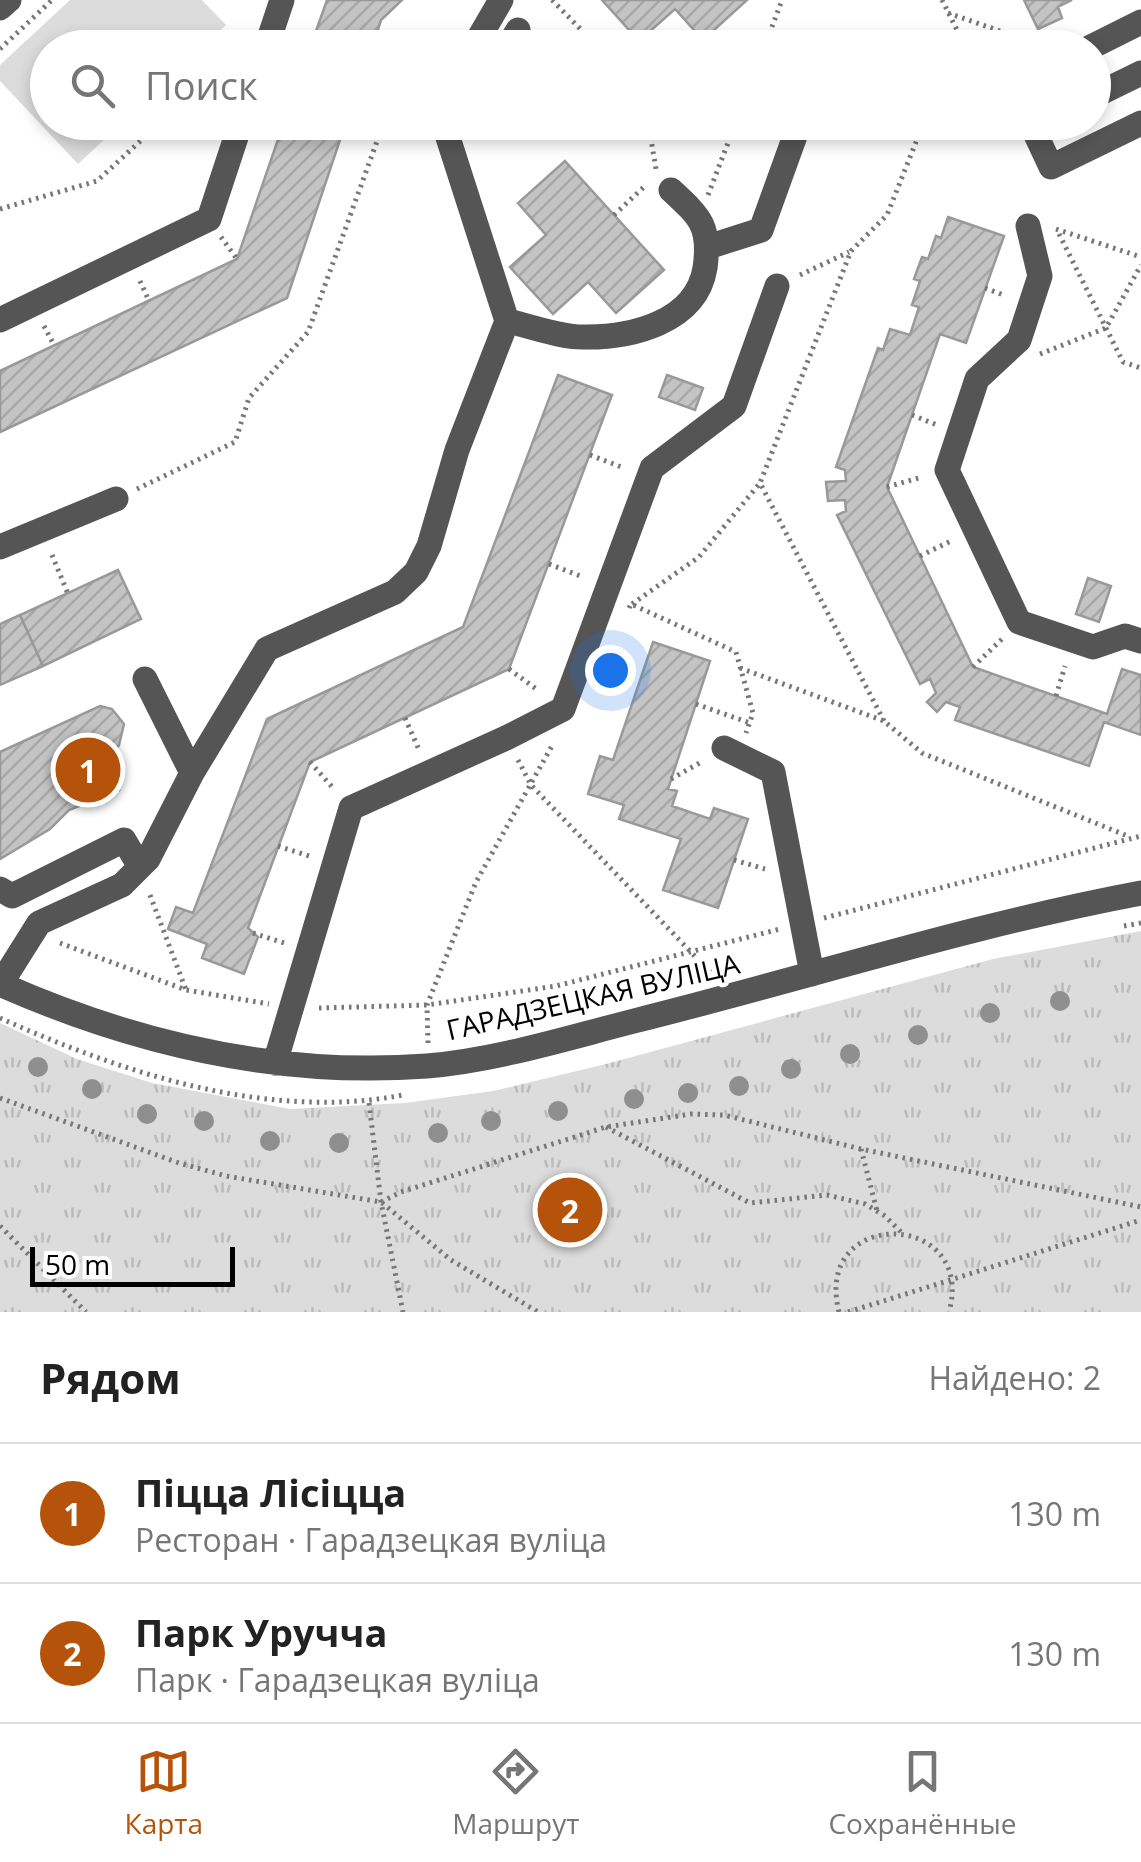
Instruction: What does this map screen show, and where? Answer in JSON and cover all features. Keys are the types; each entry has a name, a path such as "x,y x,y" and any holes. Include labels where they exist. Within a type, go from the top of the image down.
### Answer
{"street":[{"path":"0,8 9,0"},
{"path":"272,30 282,0"},
{"path":"484,30 502,0"},
{"path":"1111,39 1139,27"},
{"path":"1111,89 1141,73"},
{"path":"1112,138 1141,124"},
{"path":"0,320 209,219 235,140"},
{"path":"0,984 39,923 122,885 148,858 192,773 267,649 394,592 416,572 429,546 458,450 508,321 449,140"},
{"path":"708,247 761,230 794,140"},
{"path":"1040,140 1051,167 1108,140"},
{"path":"508,321 580,338 660,324 688,305 703,280 708,247 700,217 671,190"},
{"path":"1039,220 1040,276 1019,340 977,379 946,470 1019,622 1093,647 1124,636 1141,641"},
{"path":"275,1063 351,808 563,709 652,468 734,406 777,286"},
{"path":"0,547 116,499"},
{"path":"145,679 192,773"},
{"path":"732,752 773,772 812,974"},
{"path":"0,889 12,896 124,840 140,868"},
{"name":"ГАРАДЗЕЦКАЯ ВУЛІЦА","path":"0,984 70,1015 212,1054 275,1063 428,1066 504,1053 1141,893"}],"path":[{"path":"0,49 52,0"},
{"path":"552,0 581,30"},
{"path":"771,30 782,0"},
{"path":"942,0 957,30"},
{"path":"948,13 997,30"},
{"path":"0,209 96,180 141,140"},
{"path":"116,499 236,442 249,398 308,332 377,140"},
{"path":"614,216 657,175 651,140"},
{"path":"700,217 729,140"},
{"path":"777,286 852,251 887,215 917,140"},
{"path":"1039,220 1141,261 1106,328"},
{"path":"1039,220 1057,229 1124,362 1141,368"},
{"path":"622,620 632,604 699,557 760,484 852,251"},
{"path":"590,455 649,478"},
{"path":"887,487 946,470"},
{"path":"760,484 884,721"},
{"path":"42,530 68,594"},
{"path":"920,556 975,530"},
{"path":"549,564 608,586"},
{"path":"632,604 736,652 753,713 732,752 671,780"},
{"path":"974,668 1019,622"},
{"path":"1056,696 1073,641"},
{"path":"740,668 884,721 922,753 1131,837"},
{"path":"509,669 563,709"},
{"path":"696,704 750,723"},
{"path":"405,718 430,772"},
{"path":"428,1005 476,882 558,736"},
{"path":"506,738 531,785 735,996"},
{"path":"310,762 351,808"},
{"path":"32,933 186,990 293,1008 428,1005 556,986 1141,836"},
{"path":"278,846 335,864"},
{"path":"140,868 186,990"},
{"path":"0,1098 179,1163 226,1176 381,1202 451,1260 538,1312"},
{"path":"369,1102 381,1202 403,1312"},
{"path":"381,1202 401,1192 606,1127 692,1114 724,1115 861,1149 1141,1206"},
{"path":"606,1127 750,1204 826,1195 865,1204 902,1233 932,1247 944,1261 951,1278 952,1311"},
{"path":"861,1149 877,1211"},
{"path":"848,1312 1141,1220"},
{"path":"0,1226 86,1312"},
{"path":"839,1312 836,1277 844,1258 868,1238 902,1233"}],"green space":[{"path":"70,0 202,0 226,25 221,30 38,30"},
{"path":"30,37 30,113 0,81 0,65"},
{"path":"55,140 104,140 78,164"},
{"path":"1141,931 1141,1312 0,1312 0,1023 77,1059 152,1083 290,1109 405,1103 493,1091 993,959"}],"building":[{"path":"327,0 402,0 381,20 378,30 316,30"},
{"path":"602,0 747,0 714,30 694,30 675,9 651,30 629,30"},
{"path":"1024,0 1072,0 1058,7 1062,18 1038,29"},
{"path":"278,140 340,140 287,298 0,432 0,371 237,259"},
{"path":"565,161 664,270 616,313 588,282 553,314 510,267 546,235 518,203"},
{"path":"948,217 1004,236 966,343 940,334 887,487 973,667 1107,714 1122,669 1141,675 1141,735 1104,722 1089,766 955,720 960,707 946,702 937,712 927,702 936,693 930,679 920,684 837,515 846,511 845,500 828,501 826,482 846,481 845,470 836,467 878,348 883,350 890,329 910,335 919,307 912,305 920,281 914,279 922,257 928,259 936,236 941,238"},
{"path":"558,375 612,395 509,669 310,762 248,928 258,937 244,974 202,958 207,944 168,929 176,907 193,913 267,719 463,627"},
{"path":"667,375 703,388 695,410 659,397"},
{"path":"118,570 141,619 43,666 20,615"},
{"path":"1088,578 1111,586 1099,622 1076,614"},
{"path":"20,615 43,666 0,685 0,624"},
{"path":"653,642 710,661 668,789 677,791 672,806 710,819 714,808 748,819 718,908 663,890 681,839 619,819 624,805 588,794 600,756 613,760"},
{"path":"100,706 112,709 124,724 119,745 107,763 119,790 69,810 50,829 0,859 0,752"}],"place":[{"name":"Піцца Лісіцца","path":"88,770"},
{"name":"Парк Уручча","path":"570,1210"}]}
